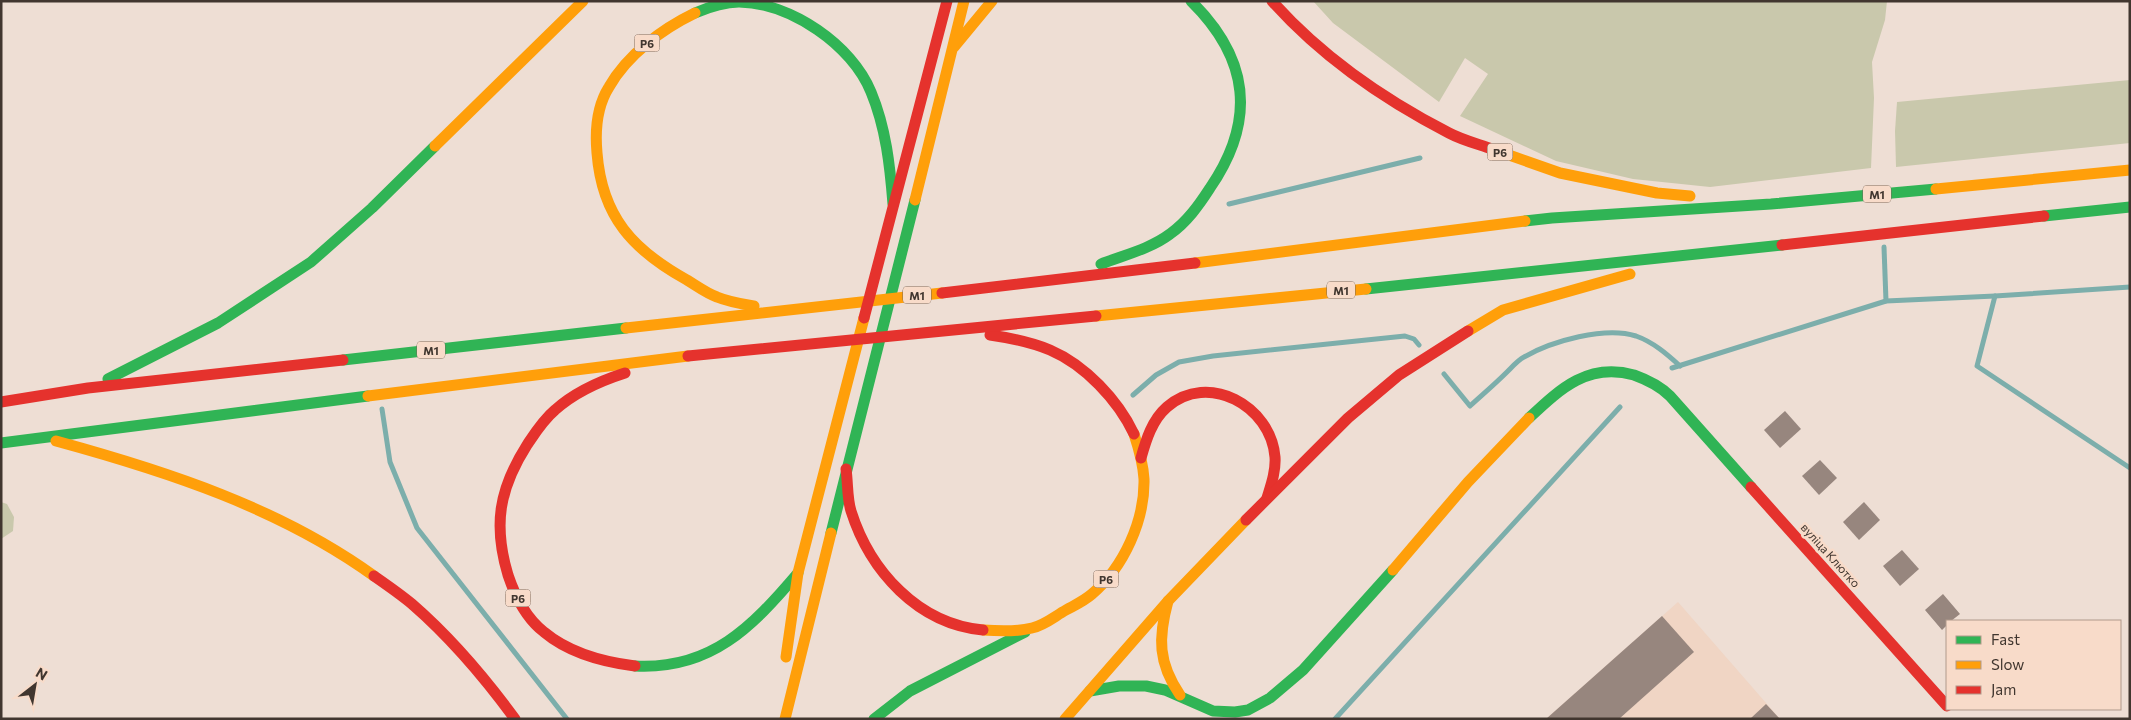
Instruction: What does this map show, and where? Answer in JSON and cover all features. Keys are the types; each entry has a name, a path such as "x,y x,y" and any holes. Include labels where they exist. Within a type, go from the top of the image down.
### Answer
{"main road":[{"path":"88,388 154,357 218,323 311,262 372,208 583,1"},
{"name":"Р6","path":"775,311 719,298 678,275 651,259 632,241 614,216 605,195 596,149 598,117 608,86 625,65 649,42 673,25 705,8 737,1 775,8 830,38 852,60 872,91 880,111 889,154 893,204"},
{"name":"Р6","path":"776,719 798,573 947,1"},
{"name":"Р6","path":"785,719 964,1"},
{"name":"Р6","path":"954,47 992,1"},
{"path":"1058,280 1154,244 1171,233 1191,214 1218,178 1227,162 1237,138 1242,113 1240,87 1235,66 1219,37 1212,25 1191,1"},
{"name":"Р6","path":"1272,1 1297,29 1364,84 1450,134 1560,174 1657,193 1771,204"},
{"name":"М1","path":"1,402 88,388 1058,280 1552,218 1771,204 2130,170"},
{"name":"М1","path":"1,443 673,357 962,330 1721,252 2130,207"},
{"name":"Р6","path":"1066,719 1168,601 1266,498 1348,418 1399,375 1503,310 1578,288 1721,252"},
{"name":"Р6","path":"874,719 902,694 937,674 977,658 1052,619 1090,595 1115,568 1130,543 1144,502 1141,458 1134,432 1110,397 1061,354 1041,346 1009,338 962,330"},
{"name":"Р6","path":"673,357 619,375 588,388 558,408 541,426 522,452 507,480 501,503 498,531 501,555 521,605 536,624 575,651 596,659 654,667 683,662 705,655 730,641 760,617 798,573"},
{"name":"вуліца Клютко","path":"1180,695 1203,710 1227,714 1248,710 1275,695 1303,670 1530,417 1570,382 1595,372 1616,371 1640,378 1662,389 1946,706"},
{"name":"Р6","path":"1141,458 1148,433 1159,415 1172,403 1188,394 1206,391 1225,393 1241,401 1259,415 1271,436 1275,454 1274,474 1266,498"},
{"path":"42,437 122,458 197,485 269,515 345,556 410,602 472,664 516,719"},
{"name":"Р6","path":"846,469 851,509 861,535 876,562 892,582 915,605 937,618 960,626 990,631 1033,628"},
{"path":"1168,601 1161,626 1161,653 1170,682 1180,695"},
{"path":"1090,691 1118,685 1140,684 1180,695"}],"shaded area":[{"path":"1678,602 1780,719 1546,719"}],"green space":[{"path":"1313,1 1887,1 1885,20 1872,62 1874,98 1871,168 1710,187 1633,179 1556,161 1460,116 1488,74 1465,58 1439,102 1333,23"},
{"path":"2130,80 2130,143 1896,167 1895,131 1897,102"},
{"path":"1,502 7,504 14,517 13,531 1,539"}],"building":[{"path":"1785,411 1801,429 1780,448 1764,430"},
{"path":"1820,460 1837,478 1819,495 1802,476"},
{"path":"1864,502 1880,520 1859,540 1843,522"},
{"path":"1902,550 1919,569 1900,586 1883,566"},
{"path":"1943,594 1960,614 1952,620 1946,620 1946,626 1942,630 1925,610"},
{"path":"1662,616 1694,652 1619,719 1546,719"},
{"path":"1766,704 1780,719 1750,719"}],"waterway":[{"path":"1229,204 1420,158"},
{"path":"1884,247 1886,301"},
{"path":"1672,368 1886,301 2130,287"},
{"path":"1995,296 1977,366 2130,468"},
{"path":"1444,374 1470,406 1524,357 1564,341 1594,334 1609,333 1623,333 1636,336 1660,349 1680,366"},
{"path":"1133,395 1156,375 1179,362 1213,356 1405,336 1414,339 1419,345"},
{"path":"1335,719 1620,407"},
{"path":"382,409 390,462 417,528 567,719"}],"traffic: fast":[{"path":"1101,264 1154,244 1182,224 1210,188 1225,163 1235,139 1240,115 1240,91 1235,68 1225,45 1211,23 1191,1"},
{"path":"695,13 728,3 759,4 799,19 835,43 850,58 871,92 880,119 886,147 893,204"},
{"path":"108,379 218,323 311,262 372,208 435,146"},
{"path":"1525,221 1771,204 1936,189"},
{"path":"831,533 915,200"},
{"path":"2044,216 2130,207"},
{"path":"1366,289 1782,245"},
{"path":"343,360 626,328"},
{"path":"1529,418 1564,388 1589,375 1603,372 1634,375 1654,384 1670,396 1751,487"},
{"path":"1,443 368,396"},
{"path":"1090,691 1119,686 1146,686 1165,690 1213,711 1235,712 1248,710 1270,698 1303,670 1393,570"},
{"path":"635,666 662,665 686,661 708,653 746,627 764,611 798,573"},
{"path":"874,719 910,691 1025,632"}],"traffic: slow":[{"path":"435,146 583,1"},
{"path":"915,200 964,1"},
{"path":"954,47 992,1"},
{"path":"695,13 670,27 646,44 625,64 609,87 599,110 596,136 600,176 613,213 636,244 668,269 705,291 731,302 754,306"},
{"path":"1492,149 1560,173 1657,193 1690,196"},
{"path":"1936,189 2130,170"},
{"path":"1195,263 1525,221"},
{"path":"1468,331 1503,310 1630,274"},
{"path":"1096,316 1366,289"},
{"path":"626,328 942,293"},
{"path":"786,657 798,573 864,318"},
{"path":"368,396 688,356"},
{"path":"1393,570 1468,482 1529,418"},
{"path":"983,630 1020,630 1041,625 1089,596 1114,570 1130,542 1141,510 1144,479 1143,467 1134,434"},
{"path":"56,441 139,465 221,494 300,530 374,576"},
{"path":"1065,719 1168,601 1246,520"},
{"path":"785,719 831,533"},
{"path":"1168,601 1163,627 1162,650 1167,672 1180,695"}],"traffic: jam":[{"path":"864,318 947,1"},
{"path":"1272,1 1311,40 1377,91 1449,133 1492,149"},
{"path":"1782,245 2044,216"},
{"path":"942,293 1195,263"},
{"path":"688,356 1096,316"},
{"path":"1246,520 1348,418 1399,375 1468,331"},
{"path":"990,335 1043,347 1076,365 1110,396 1134,434"},
{"path":"1,402 88,388 343,360"},
{"path":"625,373 579,392 543,422 527,445 510,477 501,508 500,523 503,557 508,575 518,599 532,620 554,639 575,651 599,659 635,666"},
{"path":"1141,458 1147,437 1157,418 1167,407 1183,397 1201,392 1235,399 1250,409 1262,423 1271,439 1275,462 1273,478 1267,498"},
{"path":"846,469 851,511 859,533 870,554 884,573 900,591 918,606 959,626 983,630"},
{"path":"1751,487 1946,705"},
{"path":"374,576 412,604 440,630 492,688 515,719"}]}
